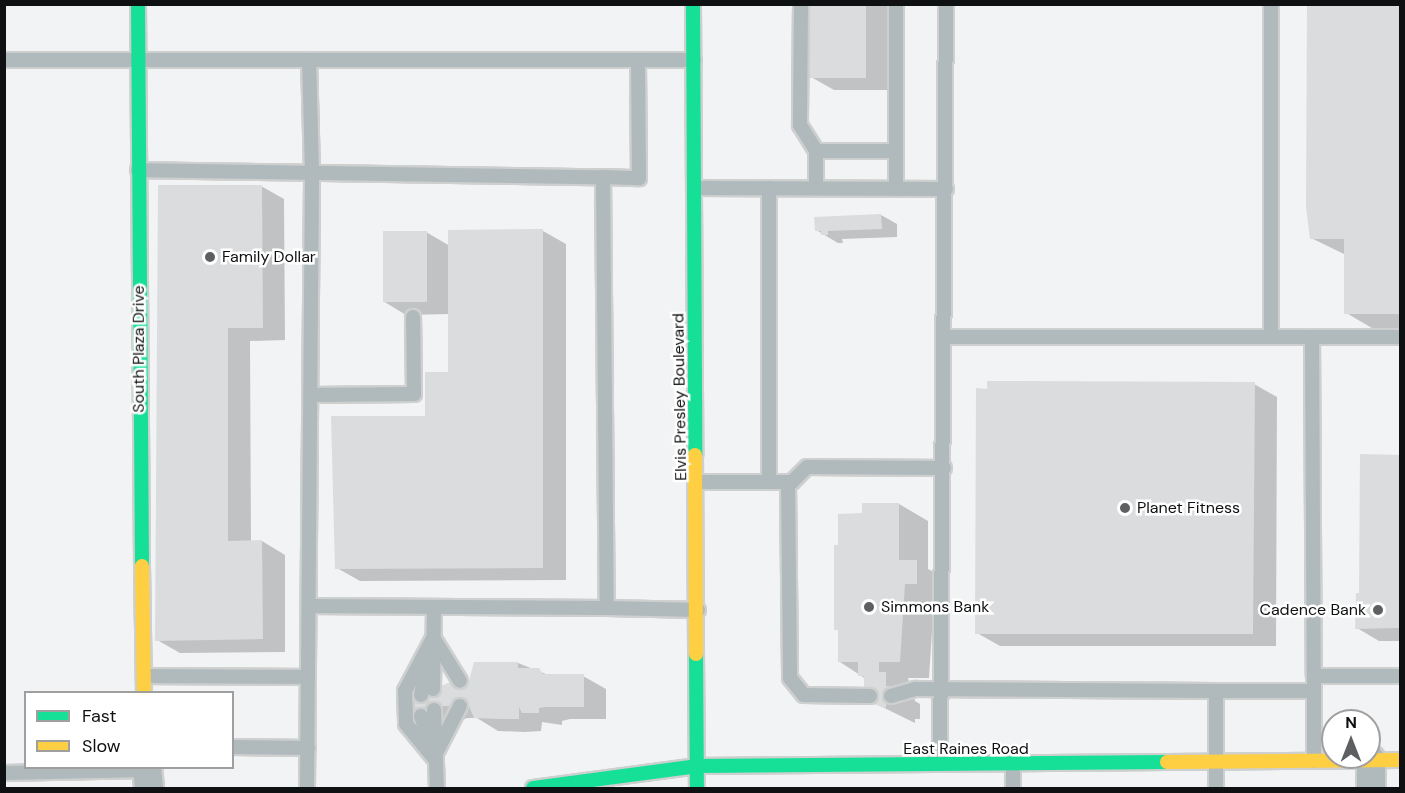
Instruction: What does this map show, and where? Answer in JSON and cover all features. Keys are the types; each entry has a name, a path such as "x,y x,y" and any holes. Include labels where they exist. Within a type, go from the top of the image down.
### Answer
{"main road":[{"name":"South Plaza Drive","path":"138,4 144,691"},
{"name":"Elvis Presley Boulevard","path":"693,4 698,482 697,789"},
{"name":"East Raines Road","path":"1381,760 1401,760"},
{"name":"East Raines Road","path":"533,789 697,766 940,767 1321,761"}],"street":[{"path":"1371,769 1371,789"}],"lane":[{"path":"801,4 800,125 816,150 816,188"},
{"path":"896,4 896,189"},
{"path":"940,767 946,337 946,4"},
{"path":"1271,4 1271,337"},
{"path":"4,60 693,60"},
{"path":"138,170 639,178 639,60"},
{"path":"307,789 312,172 309,61"},
{"path":"816,150 895,150"},
{"path":"603,177 607,608"},
{"path":"694,188 946,189"},
{"path":"769,188 769,482"},
{"path":"310,395 414,394 413,317"},
{"path":"946,337 1401,337"},
{"path":"1312,337 1314,761"},
{"path":"698,482 788,482 807,466 944,468"},
{"path":"788,482 790,678 804,696 870,696"},
{"path":"309,606 698,610"},
{"path":"427,692 434,607"},
{"path":"433,638 454,682"},
{"path":"433,638 405,691 406,724 434,758"},
{"path":"144,676 308,677"},
{"path":"1314,676 1401,676"},
{"path":"891,696 916,689 1314,691"},
{"path":"1216,691 1216,789"},
{"path":"434,758 455,706"},
{"path":"427,713 437,789"},
{"path":"234,747 308,748"},
{"path":"1013,766 1013,789"},
{"path":"4,773 148,775"}],"building":[{"path":"809,4 866,4 866,78 809,78"},
{"path":"1307,4 1400,4 1400,314 1344,314 1344,239 1310,239 1306,207"},
{"path":"158,185 262,185 263,328 228,328 228,541 262,540 263,639 155,641"},
{"path":"881,214 882,229 828,231 828,235 821,235 821,231 815,231 814,217"},
{"path":"543,229 543,568 335,569 331,416 425,416 425,372 448,372 448,230"},
{"path":"383,231 427,231 427,302 383,302"},
{"path":"987,381 1255,382 1253,634 975,634 976,388 987,389"},
{"path":"1360,454 1400,455 1400,628 1355,629 1356,593 1359,593"},
{"name":"Simmons Bank","path":"862,503 899,503 899,560 917,560 917,584 905,584 900,662 879,662 879,672 886,672 886,686 891,686 891,703 886,703 886,708 870,703 870,689 864,689 864,676 858,676 858,662 838,662 838,630 834,630 834,545 838,545 838,514 862,513"},
{"path":"474,662 518,662 518,668 539,668 543,674 584,674 584,707 546,707 539,708 539,713 522,713 519,707 519,719 501,719 474,718 469,706 444,706 411,720 410,699 453,681 469,681"}],"traffic: fast":[{"path":"138,4 142,566"},
{"path":"693,4 695,455"},
{"path":"696,654 697,788"},
{"path":"533,788 697,766 1167,762"}],"traffic: slow":[{"path":"695,455 696,654"},
{"path":"142,566 144,691"},
{"path":"1167,762 1400,760"}],"place":[{"name":"Family Dollar","path":"210,257"},
{"name":"Planet Fitness","path":"1125,508"},
{"name":"Simmons Bank","path":"869,607"},
{"name":"Cadence Bank","path":"1378,610"}]}
